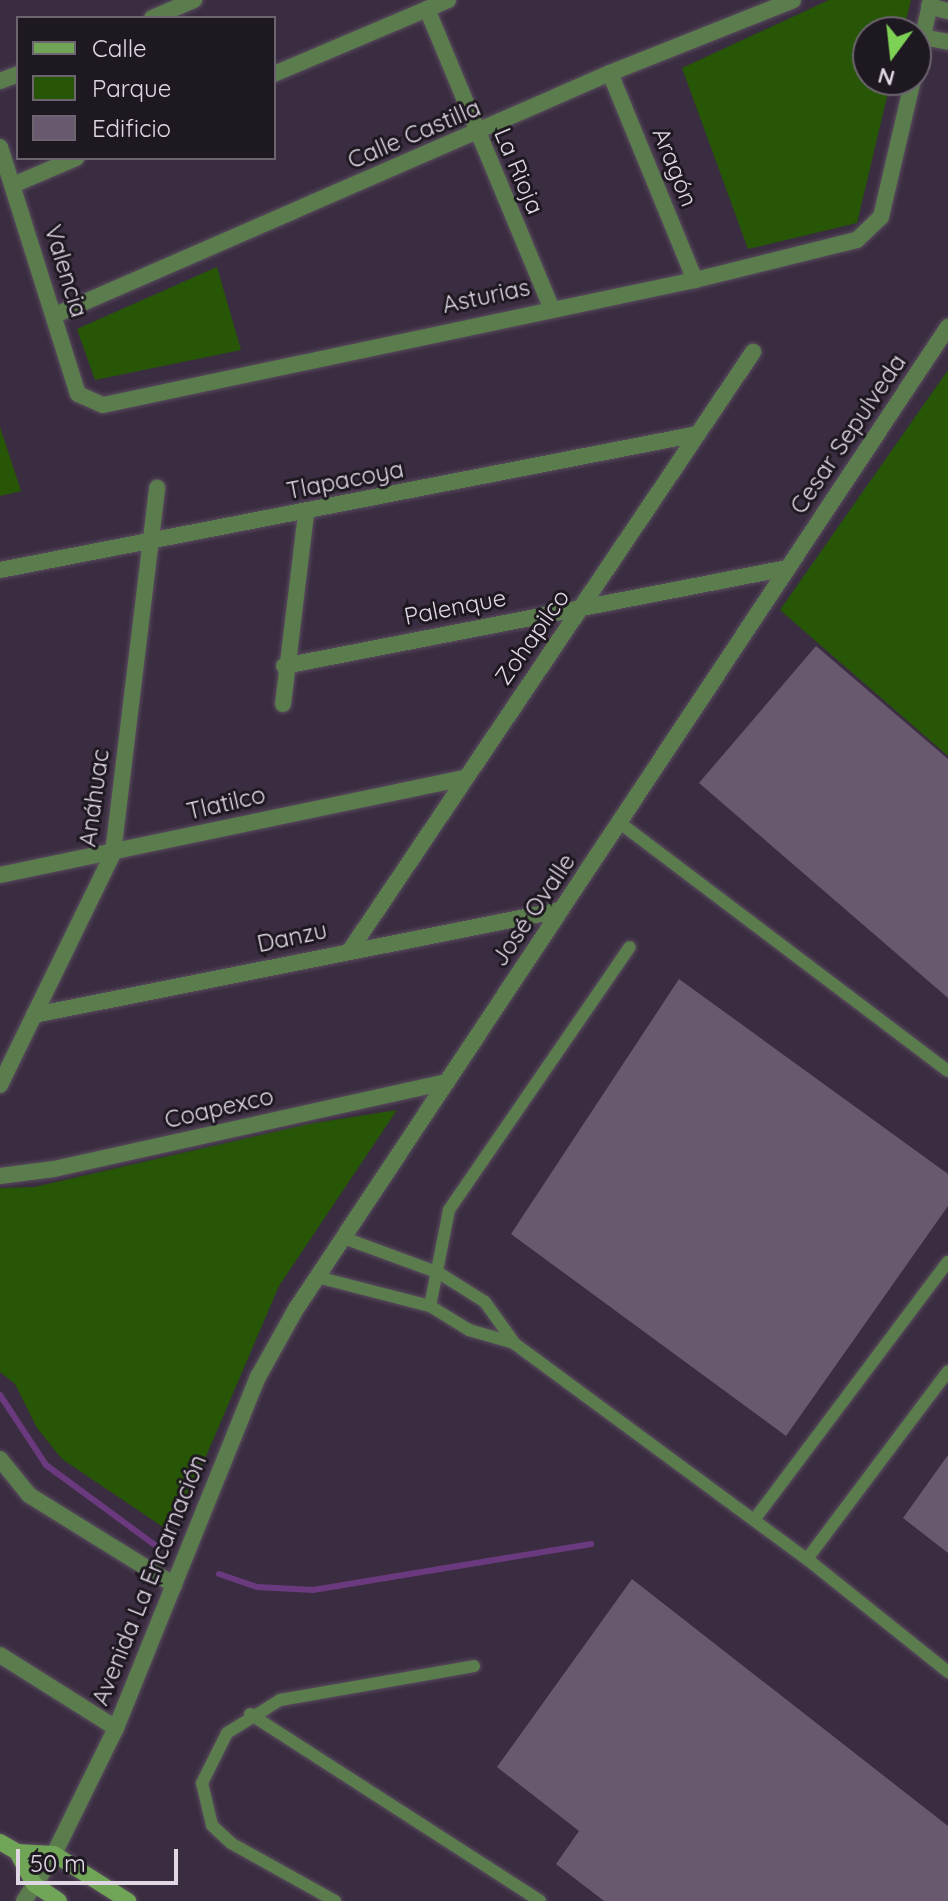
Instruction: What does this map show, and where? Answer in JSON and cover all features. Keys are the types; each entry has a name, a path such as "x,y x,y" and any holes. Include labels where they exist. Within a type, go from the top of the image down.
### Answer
{"street":[{"path":"166,6 194,0"},
{"path":"276,73 448,0"},
{"name":"Calle Castilla","path":"55,315 610,73 793,0"},
{"path":"930,3 948,11"},
{"name":"La Rioja","path":"427,9 551,307"},
{"name":"Aragón","path":"610,73 695,280"},
{"name":"Asturias","path":"91,403 103,405 551,307 695,280 857,240 881,217 909,96"},
{"name":"Valencia","path":"0,147 78,394 91,403"},
{"path":"13,185 71,160"},
{"name":"Cesar Sepulveda","path":"787,568 948,327"},
{"name":"Zohapilco","path":"351,949 463,778 583,606 753,352"},
{"name":"Tlapacoya","path":"2,570 698,434"},
{"name":"Anáhuac","path":"0,1085 113,853 157,488"},
{"path":"283,704 284,666 306,513"},
{"name":"Palenque","path":"284,666 787,568"},
{"name":"José Ovalle","path":"317,1277 787,568"},
{"path":"0,589 2,570"},
{"name":"Tlatilco","path":"0,875 463,778"},
{"name":"Danzu","path":"34,1015 351,949 561,910"},
{"name":"Coapexco","path":"0,1176 54,1169 448,1082"},
{"name":"Avenida La Encarnación","path":"24,1901 54,1854 116,1728 258,1377 317,1277"},
{"path":"0,1459 29,1495 176,1578"},
{"path":"0,1655 116,1728"},
{"path":"0,1842 17,1852 54,1854 128,1901"},
{"path":"17,1852 34,1884 59,1901"}],"lane":[{"path":"620,823 948,1071"},
{"path":"430,1306 439,1273 449,1210 630,947"},
{"path":"344,1238 439,1273 485,1302 515,1344 807,1559 948,1672"},
{"path":"754,1520 948,1262"},
{"path":"317,1277 430,1306 469,1330 515,1344"},
{"path":"807,1559 948,1371"},
{"path":"335,1901 231,1843 212,1825 202,1783 227,1733 250,1714 280,1700 474,1666"},
{"path":"250,1714 540,1901"}],"green space":[{"path":"829,0 911,0 907,16 852,16 852,96 887,96 857,223 748,249 682,68"},
{"path":"217,267 241,350 95,380 77,329"},
{"path":"948,370 948,756 780,610"},
{"path":"0,427 21,491 0,496"},
{"path":"397,1110 279,1286 198,1475 166,1529 62,1459 37,1428 15,1384 0,1372 0,1188 34,1187 308,1124"}],"building":[{"path":"816,646 948,759 948,998 699,783"},
{"path":"679,979 948,1174 948,1206 786,1436 511,1234"},
{"path":"948,1455 948,1553 903,1518"},
{"path":"632,1579 948,1826 948,1901 604,1901 556,1864 579,1831 497,1767"}],"waterway":[{"path":"0,1395 46,1465 155,1545"},
{"path":"219,1574 257,1587 313,1590 591,1544"}]}
